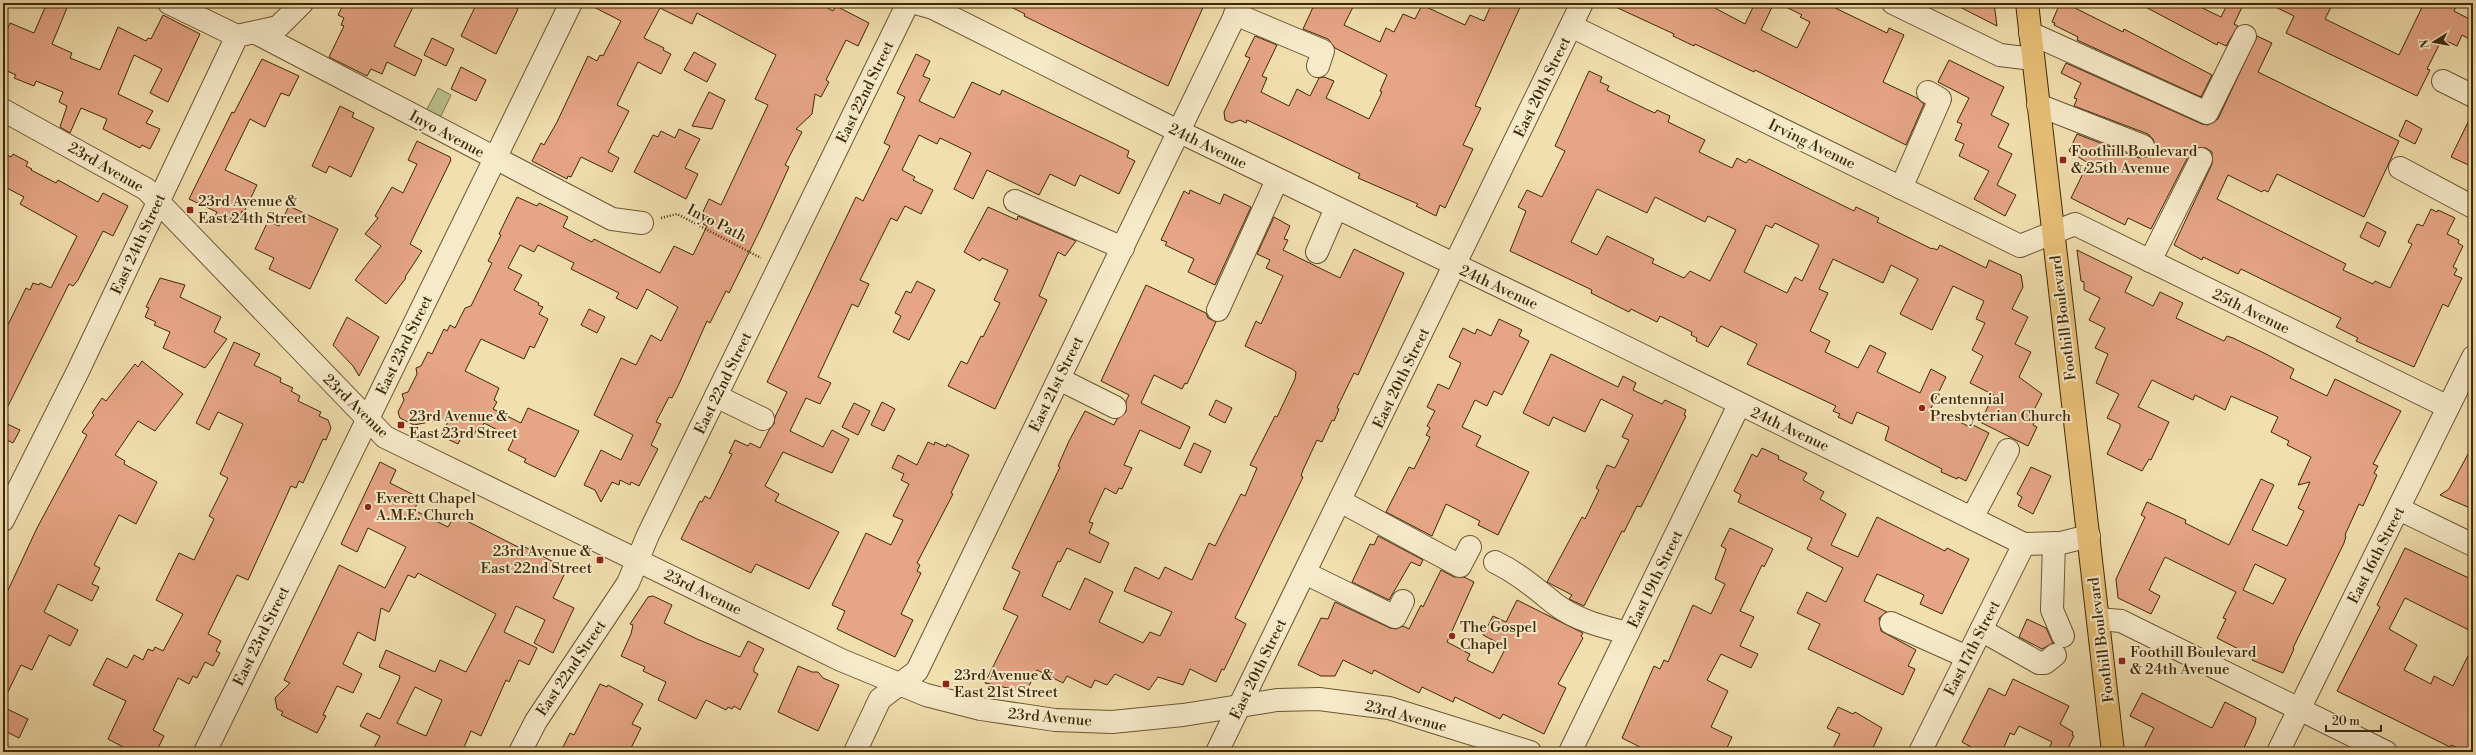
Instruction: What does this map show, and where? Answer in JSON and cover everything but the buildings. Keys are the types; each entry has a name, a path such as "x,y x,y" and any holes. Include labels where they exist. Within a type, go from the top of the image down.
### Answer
{"main road":[{"name":"Foothill Boulevard","path":"2026,3 2114,752"}],"street":[{"name":"Inyo Avenue","path":"169,3 246,34 612,219 642,223"},
{"path":"246,34 278,27 302,3"},
{"name":"East 23rd Street","path":"205,752 571,3"},
{"name":"East 22nd Street","path":"520,752 536,721 628,583 637,560 716,396 908,3"},
{"name":"24th Avenue","path":"915,3 933,8 1277,180 1605,337 1739,405 2024,544 2054,543 2089,536"},
{"name":"East 20th Street","path":"1217,752 1456,267 1582,3"},
{"path":"1893,3 2000,55 2033,59"},
{"path":"1238,9 1323,51 1318,66"},
{"name":"East 21st Street","path":"855,752 880,699 917,670 1180,132 1238,9"},
{"name":"Irving Avenue","path":"1571,26 2020,246 2053,233"},
{"path":"2030,33 2207,113 2245,36"},
{"name":"East 24th Street","path":"3,520 11,490 158,202 246,34"},
{"path":"2443,81 2473,96"},
{"path":"1901,188 1940,99 1928,92"},
{"path":"2038,105 2143,146"},
{"name":"23rd Avenue","path":"3,110 146,189 385,437 841,660 899,685 981,709 1055,720 1112,722 1183,715 1277,700 1319,699 1389,708 1530,752"},
{"path":"2150,261 2201,159"},
{"path":"2400,168 2473,207"},
{"path":"1218,310 1277,180"},
{"path":"1015,201 1123,248"},
{"path":"1317,252 1336,208"},
{"name":"25th Avenue","path":"2053,233 2075,224 2448,407"},
{"name":"East 16th Street","path":"2278,752 2473,357"},
{"path":"1059,379 1115,407"},
{"path":"716,396 763,419"},
{"name":"East 19th Street","path":"1570,752 1739,405"},
{"path":"1972,518 2008,450"},
{"path":"1340,502 1460,566 1470,547"},
{"path":"2399,509 2473,545"},
{"path":"1981,630 2039,663 2046,663 2059,645 2052,610 2054,543"},
{"name":"East 17th Street","path":"1920,752 2024,544"},
{"path":"1495,562 1514,572 1556,604 1578,616 1600,626 1628,633"},
{"path":"1305,573 1395,617 1403,601"},
{"path":"2099,619 2121,621 2386,752"},
{"path":"1891,623 1967,657"}],"path":[{"name":"Inyo Path","path":"642,223 677,214 780,267"}],"green space":[{"path":"438,88 451,95 440,118 426,111"}],"place":[{"name":"Foothill Boulevard & 25th Avenue","path":"2063,160"},
{"name":"23rd Avenue & East 24th Street","path":"190,210"},
{"name":"Centennial Presbyterian Church","path":"1922,408"},
{"name":"23rd Avenue & East 23rd Street","path":"401,425"},
{"name":"Everett Chapel A.M.E. Church","path":"368,507"},
{"name":"23rd Avenue & East 22nd Street","path":"600,560"},
{"name":"The Gospel Chapel","path":"1452,636"},
{"name":"Foothill Boulevard & 24th Avenue","path":"2122,661"},
{"name":"23rd Avenue & East 21st Street","path":"946,684"}]}
